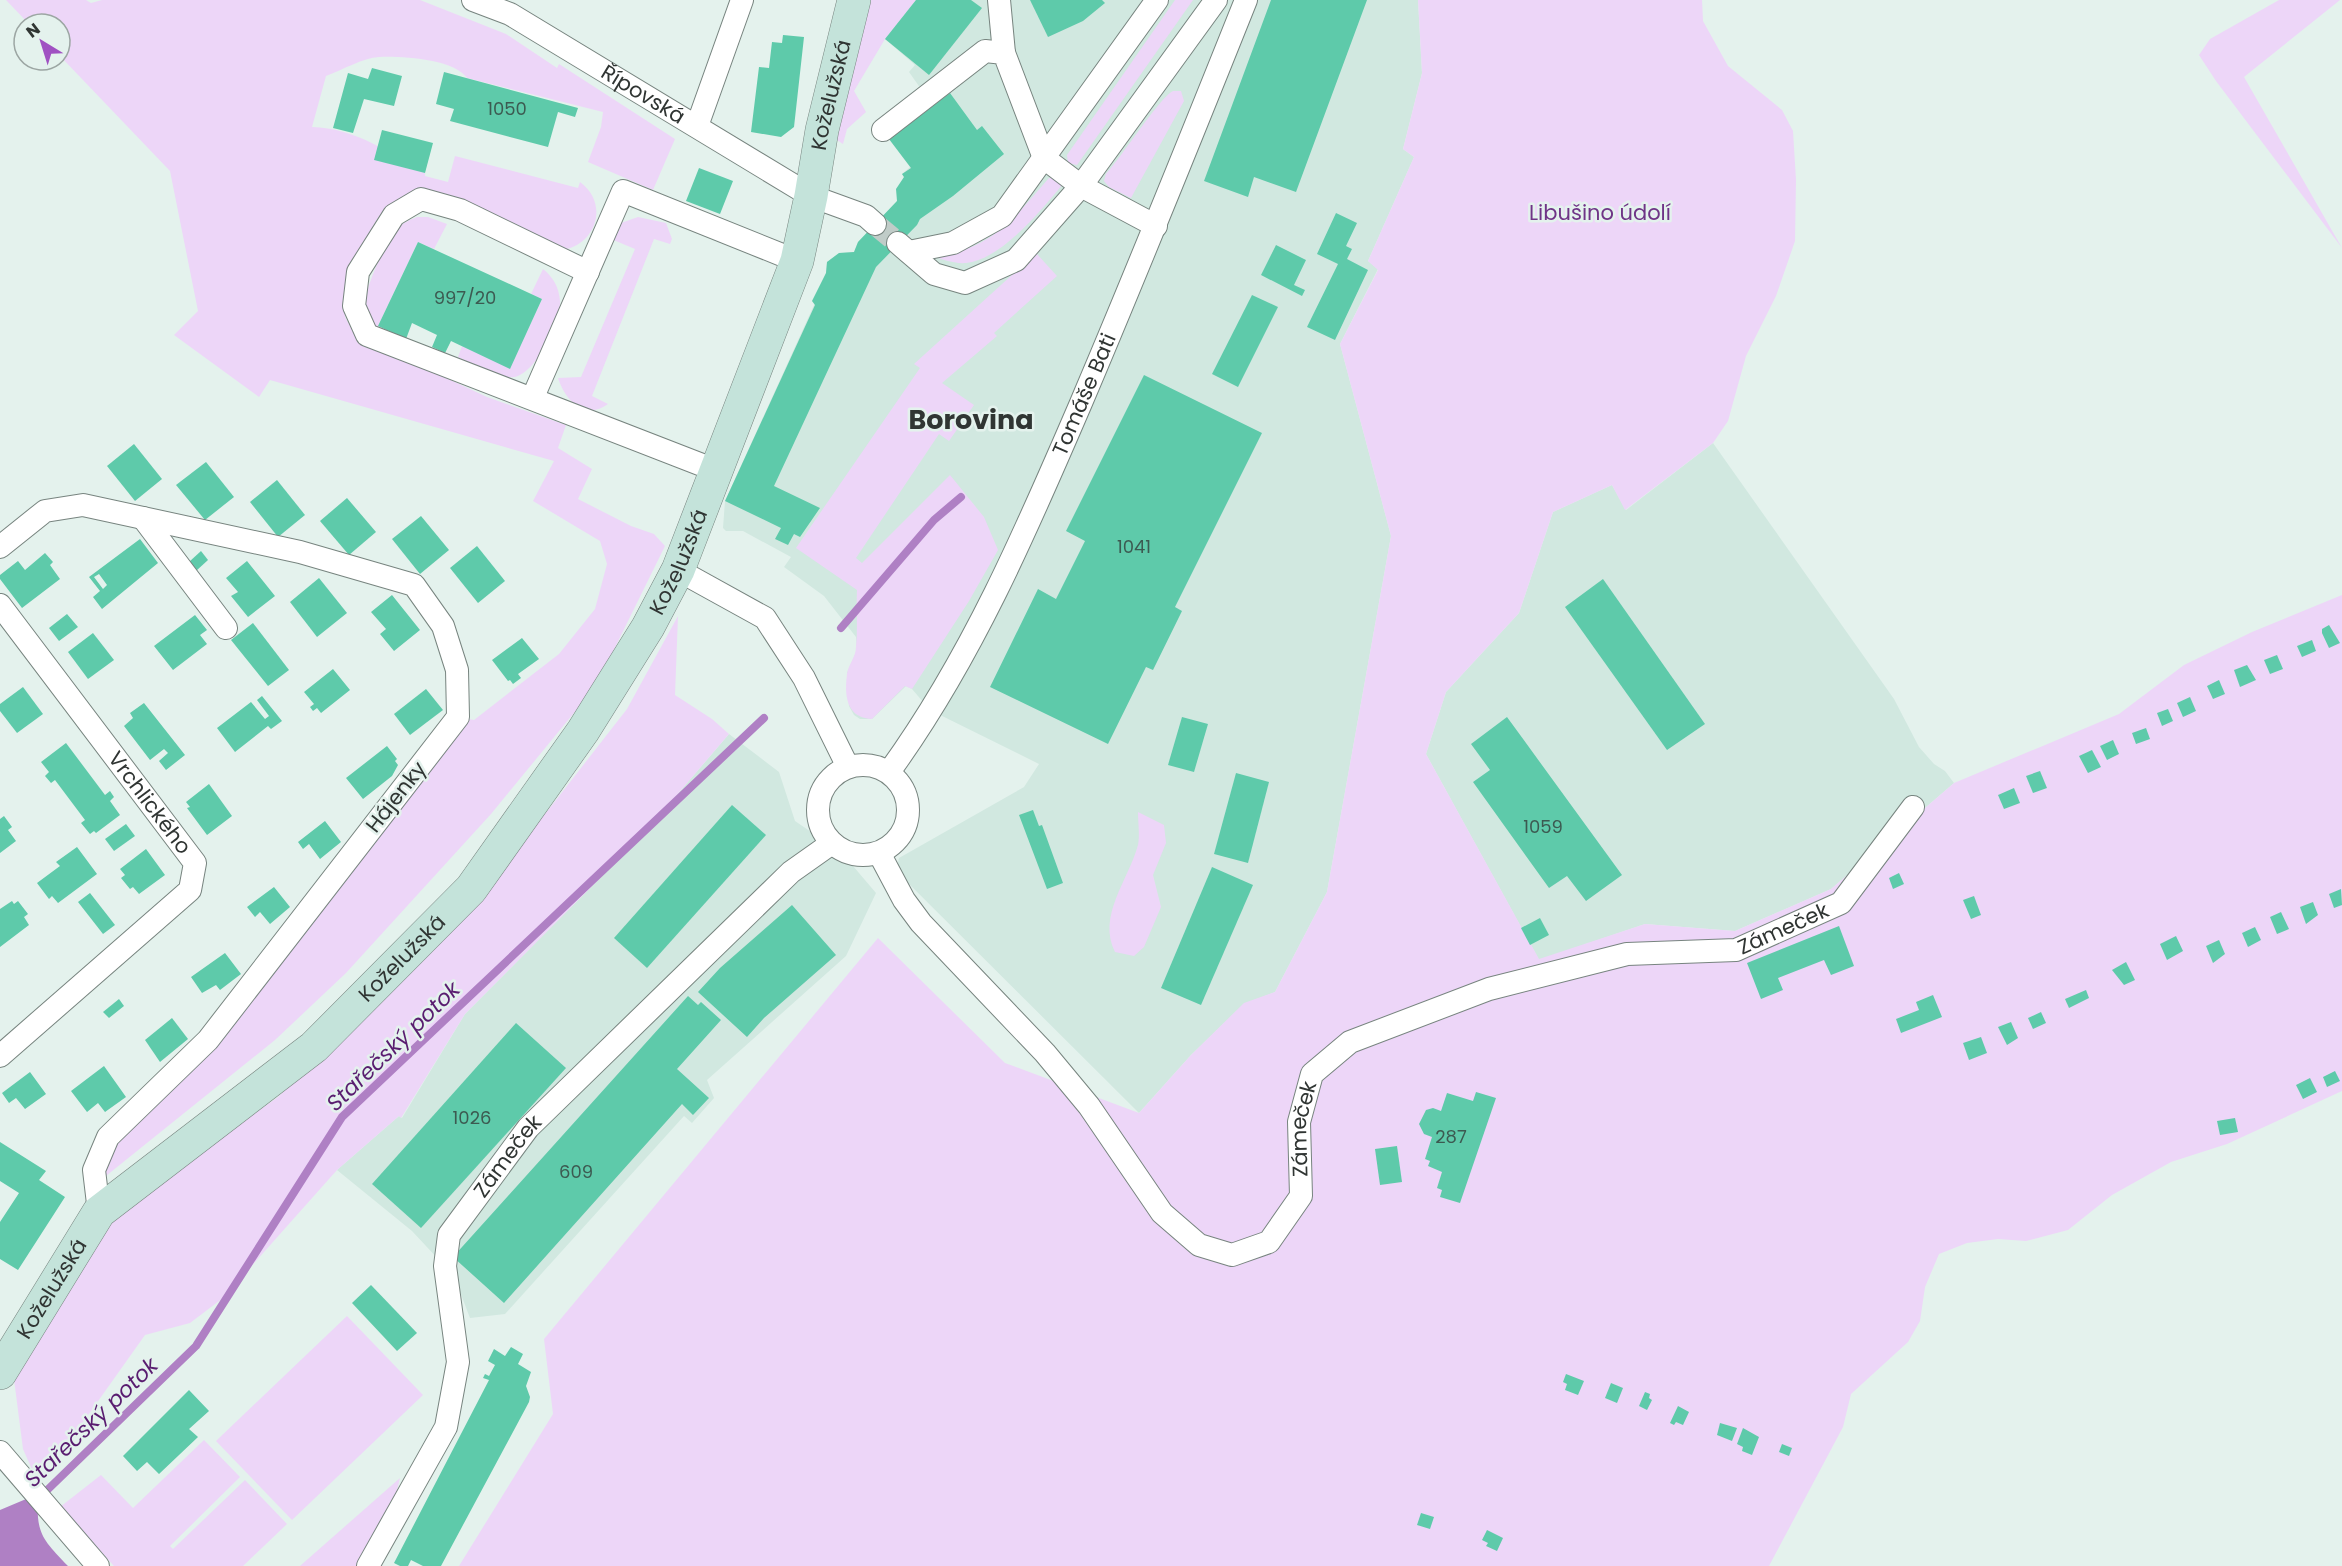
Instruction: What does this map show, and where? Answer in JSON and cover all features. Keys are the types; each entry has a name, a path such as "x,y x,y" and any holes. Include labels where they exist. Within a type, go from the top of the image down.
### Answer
{"main road":[{"name":"Koželužská","path":"0,1373 99,1212 314,1047 471,889 583,731 648,627 678,570 797,261 812,196 822,130 854,0"}],"street":[{"name":"Řípovská","path":"473,0 510,14 812,196"},
{"path":"697,126 742,0"},
{"path":"999,0 1004,53 1044,158 1081,186 1156,226"},
{"path":"1157,0 1002,216 953,243 904,248 934,274 965,283 1016,260 1081,186 1216,0"},
{"name":"Tomáše Bati","path":"889,772 944,691 1026,530 1156,226 1246,0"},
{"path":"883,130 985,51 1004,53"},
{"path":"533,397 623,191 797,261"},
{"path":"812,196 866,216 875,224"},
{"path":"588,272 460,210 421,199 394,215 358,272 354,306 367,335 492,385 533,397 715,470"},
{"name":"Hájenky","path":"0,547 45,511 83,505 300,552 414,585 444,626 457,670 458,717 208,1040 108,1137 94,1170 99,1212"},
{"path":"143,518 226,628"},
{"path":"678,570 765,618 804,678 848,767"},
{"name":"Vrchlického","path":"0,605 195,863 190,890 0,1056"},
{"path":"876,766 889,772 904,790 909,813 905,828 897,842 879,853 855,855 832,843 822,831 818,816 818,801 824,786 834,775 848,767 876,766"},
{"name":"Zámeček","path":"879,853 904,900 921,923 1045,1053 1089,1106 1162,1213 1199,1245 1232,1255 1269,1242 1301,1196 1299,1122 1312,1074 1350,1042 1489,989 1627,954 1736,950 1841,903 1913,807"},
{"name":"Zámeček","path":"368,1566 446,1427 458,1362 445,1266 449,1235 528,1128 791,872 832,843"},
{"path":"0,1452 98,1566"}],"shaded area":[{"path":"916,0 1418,0 1422,73 1403,149 1414,157 1368,261 1378,269 1340,344 1391,536 1327,892 1275,992 1244,1004 1191,1055 1139,1113 896,871 899,858 1024,787 1039,764 930,710 912,689 906,686 872,719 860,719 854,715 849,706 847,673 857,650 856,637 824,596 784,567 791,557 743,531 726,531 723,528 725,501 814,305 826,273 827,262 839,253 854,252 858,242 897,201 904,177 902,174 910,167 889,139 933,106 909,72 915,65 885,39"},
{"path":"1713,443 1894,699 1919,747 1934,764 1945,771 1954,783 1831,889 1735,931 1645,924 1539,960 1426,754 1446,692 1519,613 1553,512 1612,485 1626,510"},
{"path":"729,734 779,772 795,821 842,853 876,893 846,956 707,1080 714,1098 692,1123 684,1116 505,1314 470,1318 454,1276 412,1231 337,1170 399,1116 402,1118 465,1014 640,838"},
{"path":"38,1494 39,1527 46,1541 68,1566 0,1566 0,1510"}],"green space":[{"path":"6,0 86,0 91,3 102,0 420,0 506,34 557,68 559,64 675,139 653,190 588,162 601,127 603,112 467,78 451,67 414,58 373,58 326,76 312,127 328,128 357,136 398,157 425,173 425,176 448,182 455,156 578,188 580,182 589,191 596,211 595,222 584,240 563,250 446,199 391,206 377,219 344,290 345,317 354,333 367,341 487,397 566,425 558,448 592,469 578,499 631,526 654,534 665,546 596,686 491,814 346,973 275,1040 96,1184 108,1137 208,1040 458,717 474,720 559,654 595,609 607,564 600,541 533,501 554,461 270,380 259,397 174,335 198,311 170,171 72,69 72,12 18,12"},
{"path":"854,0 916,0 885,39 854,91 866,112 847,129 843,144 822,130"},
{"path":"1175,0 1193,0 1077,165 1068,163 1067,155"},
{"name":"Libušino údolí","path":"1418,0 1702,0 1703,21 1728,66 1782,110 1793,131 1796,180 1795,241 1776,296 1746,356 1728,421 1713,443 1625,510 1612,485 1553,512 1519,613 1446,692 1426,754 1539,959 1645,924 1735,931 1831,889 1954,783 2119,714 2184,665 2252,632 2342,595 2342,1091 2227,1144 2171,1162 2112,1195 2068,1230 2026,1241 1998,1239 1967,1243 1939,1254 1925,1287 1920,1321 1908,1342 1851,1394 1843,1427 1769,1566 459,1566 553,1414 544,1339 878,938 1005,1063 1139,1113 1191,1055 1244,1003 1275,992 1327,892 1391,536 1340,344 1378,270 1368,261 1414,157 1403,149 1422,73"},
{"path":"2279,0 2340,0 2244,77 2342,248 2216,81 2199,55 2210,39"},
{"path":"1173,91 1181,91 1184,101 1131,198 1109,187 1104,181 1106,174 1159,104"},
{"path":"1049,178 1056,178 1062,185 1043,208 1006,244 979,260 966,263 952,262 930,255 950,253 984,241 1011,220"},
{"path":"417,217 428,217 447,224 434,249 418,242 378,326 387,330 384,335 374,325 367,312 365,303 368,287 392,235 401,225"},
{"path":"638,217 666,223 672,239 670,244 654,239 592,396 608,404 600,409 584,409 571,400 558,378 581,377 635,249 611,239 621,223"},
{"path":"1036,253 1057,276 994,333 997,336 942,383 974,405 949,441 939,434 856,558 862,563 950,475 984,517 998,550 969,601 912,689 905,686 872,719 864,718 852,710 846,691 848,671 856,651 857,590 796,548 920,368 914,364"},
{"path":"543,269 557,287 559,310 552,333 531,367 522,374 507,377 493,374 458,357 462,346 510,368 542,299 531,294"},
{"path":"678,616 675,695 712,719 729,734 640,838 465,1014 401,1118 399,1116 337,1170 223,1298 190,1323 145,1335 74,1435 34,1474 23,1449 11,1356 99,1212 148,1189 278,1097 440,938 549,809 627,709"},
{"path":"1138,812 1164,825 1166,843 1153,875 1161,907 1144,947 1134,956 1115,952 1110,939 1110,925 1116,898 1138,845"},
{"path":"347,1316 423,1395 292,1520 216,1441"},
{"path":"204,1440 240,1477 170,1546 173,1549 245,1480 287,1524 243,1566 114,1566 60,1507 101,1475 133,1508"},
{"path":"400,1478 395,1498 356,1566 300,1566"}],"building":[{"path":"916,0 971,0 982,8 929,75 885,39"},
{"path":"1030,0 1102,0 1105,3 1083,21 1048,37"},
{"path":"1271,0 1367,0 1296,192 1254,177 1248,197 1204,181"},
{"path":"783,35 804,37 794,127 781,137 751,132 759,67 769,68 772,42 782,43"},
{"path":"372,68 402,76 394,106 364,99 353,133 333,128 348,73 368,79"},
{"path":"444,72 578,108 575,117 558,112 548,147 450,121 454,109 436,104"},
{"path":"950,93 977,130 982,126 1004,154 953,196 920,219 917,225 876,267 774,486 820,508 800,537 794,534 788,545 775,539 781,528 725,501 815,305 812,301 826,273 827,262 839,253 854,252 858,242 897,201 896,189 904,177 902,174 911,168 889,139"},
{"path":"382,130 433,143 425,173 374,160"},
{"path":"699,168 733,181 720,214 686,201"},
{"path":"1336,213 1357,223 1346,246 1352,249 1347,259 1368,270 1335,340 1307,327 1338,264 1317,254"},
{"path":"418,242 542,299 510,369 451,341 445,353 432,347 437,335 412,323 406,339 378,326"},
{"path":"1276,245 1306,260 1294,285 1305,290 1302,296 1261,275"},
{"path":"1252,295 1278,307 1238,387 1212,374"},
{"path":"1144,375 1262,433 1175,607 1182,611 1153,670 1146,667 1108,744 990,687 1038,589 1056,599 1085,541 1066,531"},
{"path":"134,444 162,479 135,501 107,466"},
{"path":"206,462 234,497 205,520 176,485"},
{"path":"277,480 305,515 278,537 250,502"},
{"path":"347,498 376,532 349,555 320,521"},
{"path":"421,516 449,550 420,574 392,539"},
{"path":"140,539 158,563 102,609 93,597 100,591 89,577","holes":["99,574 107,585 103,589 94,577"]},
{"path":"477,546 505,581 478,603 450,568"},
{"path":"201,551 208,560 196,571 189,562"},
{"path":"45,553 53,562 50,565 60,579 22,608 0,579 0,575 18,561 25,570"},
{"path":"247,561 275,596 248,617 231,596 238,592 226,578"},
{"path":"319,578 347,613 317,637 290,602"},
{"path":"1603,579 1705,724 1667,750 1565,607"},
{"path":"392,595 420,630 394,651 380,634 386,629 371,612"},
{"path":"67,614 78,627 59,641 49,628"},
{"path":"195,615 207,630 200,635 207,644 173,670 154,646"},
{"path":"253,623 289,670 268,686 231,640"},
{"path":"2329,625 2340,643 2329,648 2322,629"},
{"path":"93,633 114,660 88,679 68,652"},
{"path":"522,638 539,659 518,674 521,678 513,684 492,660"},
{"path":"2312,640 2316,651 2302,657 2297,646"},
{"path":"2277,655 2283,669 2270,674 2264,660"},
{"path":"2247,665 2256,680 2240,687 2234,670"},
{"path":"333,669 350,690 321,713 317,708 313,711 310,707 314,704 304,692"},
{"path":"2219,680 2225,694 2213,699 2207,686"},
{"path":"23,687 43,714 17,733 0,711 0,704"},
{"path":"426,689 443,710 410,735 394,714"},
{"path":"262,696 282,721 271,729 268,726 235,752 217,728 251,702 265,719 269,716 257,700"},
{"path":"2190,697 2196,711 2183,717 2177,703"},
{"path":"144,703 185,755 166,770 159,761 168,753 164,749 150,760 124,726 133,718 130,713"},
{"path":"2168,709 2173,721 2162,726 2157,713"},
{"path":"1182,717 1208,724 1194,772 1168,765"},
{"path":"1507,717 1622,875 1586,901 1567,876 1549,888 1473,782 1490,770 1471,744"},
{"path":"2146,728 2150,739 2136,744 2132,733"},
{"path":"2113,740 2119,754 2107,760 2100,746"},
{"path":"66,743 105,795 110,791 114,797 110,801 120,815 96,833 94,831 90,834 81,823 85,820 55,780 51,783 45,776 49,772 41,762"},
{"path":"387,746 397,759 395,761 398,765 392,776 363,799 346,778"},
{"path":"2092,750 2101,767 2088,773 2079,756"},
{"path":"2040,771 2047,788 2033,793 2026,776"},
{"path":"1236,773 1269,782 1248,863 1214,854"},
{"path":"209,784 232,816 207,835 187,808 190,807 186,802"},
{"path":"2014,788 2020,803 2004,809 1998,795"},
{"path":"732,805 766,835 647,968 614,938"},
{"path":"1033,810 1039,826 1042,825 1063,883 1047,889 1019,815"},
{"path":"4,816 12,827 8,830 16,841 0,853 0,819"},
{"path":"325,821 341,842 320,859 309,844 303,849 298,842"},
{"path":"126,824 135,836 114,851 105,839"},
{"path":"77,847 97,874 58,903 52,896 49,899 37,883 60,866 56,862"},
{"path":"146,849 165,875 139,894 133,887 130,889 121,878 125,875 120,869"},
{"path":"1212,867 1253,885 1201,1005 1161,988"},
{"path":"1899,873 1904,884 1893,889 1889,878"},
{"path":"274,887 290,907 270,924 260,912 255,917 247,907"},
{"path":"2341,889 2342,905 2334,908 2329,894"},
{"path":"90,893 115,925 103,934 78,902"},
{"path":"1974,896 1981,915 1971,919 1963,900"},
{"path":"12,901 14,904 18,901 28,914 24,917 29,925 0,947 0,909"},
{"path":"2313,902 2318,915 2306,924 2300,907"},
{"path":"792,905 836,955 764,1018 747,1037 698,992 720,968"},
{"path":"2281,912 2289,929 2277,934 2270,917"},
{"path":"1540,918 1549,935 1530,945 1521,928"},
{"path":"1839,926 1854,966 1831,975 1824,960 1778,978 1783,990 1761,999 1747,963"},
{"path":"2255,927 2261,940 2248,947 2242,933"},
{"path":"2176,936 2183,951 2167,960 2160,944"},
{"path":"2219,940 2225,954 2213,963 2206,946"},
{"path":"225,953 241,974 220,990 216,985 202,993 191,977"},
{"path":"2126,962 2135,980 2124,985 2112,970"},
{"path":"2086,990 2089,998 2069,1008 2065,999"},
{"path":"1933,995 1942,1017 1901,1033 1896,1019 1919,1010 1916,1002"},
{"path":"688,996 698,1005 701,1002 721,1020 677,1069 709,1098 693,1115 682,1104 504,1303 453,1257"},
{"path":"119,999 124,1006 109,1018 103,1012"},
{"path":"2041,1012 2046,1023 2033,1029 2028,1018"},
{"path":"172,1018 188,1039 160,1062 145,1040"},
{"path":"2011,1022 2018,1038 2007,1045 1998,1027"},
{"path":"516,1023 566,1068 421,1228 372,1184"},
{"path":"1981,1037 1987,1053 1969,1060 1963,1043"},
{"path":"104,1066 126,1097 105,1112 98,1103 87,1112 71,1091"},
{"path":"2335,1071 2340,1081 2327,1087 2323,1077"},
{"path":"30,1072 46,1094 25,1109 16,1098 9,1103 2,1093"},
{"path":"2310,1078 2317,1092 2303,1099 2296,1085"},
{"path":"1476,1092 1496,1098 1460,1203 1440,1197 1442,1190 1437,1188 1442,1172 1428,1166 1430,1161 1425,1159 1432,1137 1424,1134 1419,1124 1426,1110 1433,1108 1441,1111 1447,1093 1473,1101"},
{"path":"2235,1118 2238,1132 2220,1135 2217,1121"},
{"path":"0,1142 46,1171 39,1180 65,1197 18,1270 0,1259 0,1222 19,1193 0,1181"},
{"path":"1397,1146 1402,1182 1380,1185 1375,1149"},
{"path":"371,1285 417,1333 397,1351 352,1303"},
{"path":"511,1347 523,1354 518,1364 531,1372 526,1386 530,1397 529,1402 441,1566 423,1566 411,1560 408,1566 394,1563 489,1380 483,1378 485,1374 489,1376 495,1365 488,1361 494,1349 505,1356"},
{"path":"1566,1374 1584,1381 1578,1395 1565,1390 1567,1384 1563,1382"},
{"path":"1611,1383 1623,1388 1617,1403 1605,1398"},
{"path":"189,1390 209,1411 189,1429 198,1437 159,1474 147,1462 137,1471 123,1456"},
{"path":"1645,1392 1650,1394 1649,1398 1652,1400 1647,1410 1639,1406"},
{"path":"1678,1406 1689,1412 1683,1425 1676,1422 1674,1425 1670,1423"},
{"path":"1720,1423 1737,1428 1732,1441 1717,1435"},
{"path":"1743,1428 1759,1437 1752,1455 1742,1451 1743,1447 1737,1444"},
{"path":"1782,1444 1792,1448 1789,1456 1779,1452"},
{"path":"1421,1513 1434,1517 1430,1529 1417,1525"},
{"path":"1487,1530 1503,1538 1497,1551 1486,1546 1488,1543 1482,1540"}],"waterway":[{"name":"Stařečský potok","path":"841,628 934,520 961,497"},
{"name":"Stařečský potok","path":"40,1497 196,1346 342,1117 764,718"}],"tunnel":[{"path":"875,224 898,243"}],"district":[{"name":"Borovina","path":"971,420"}]}
